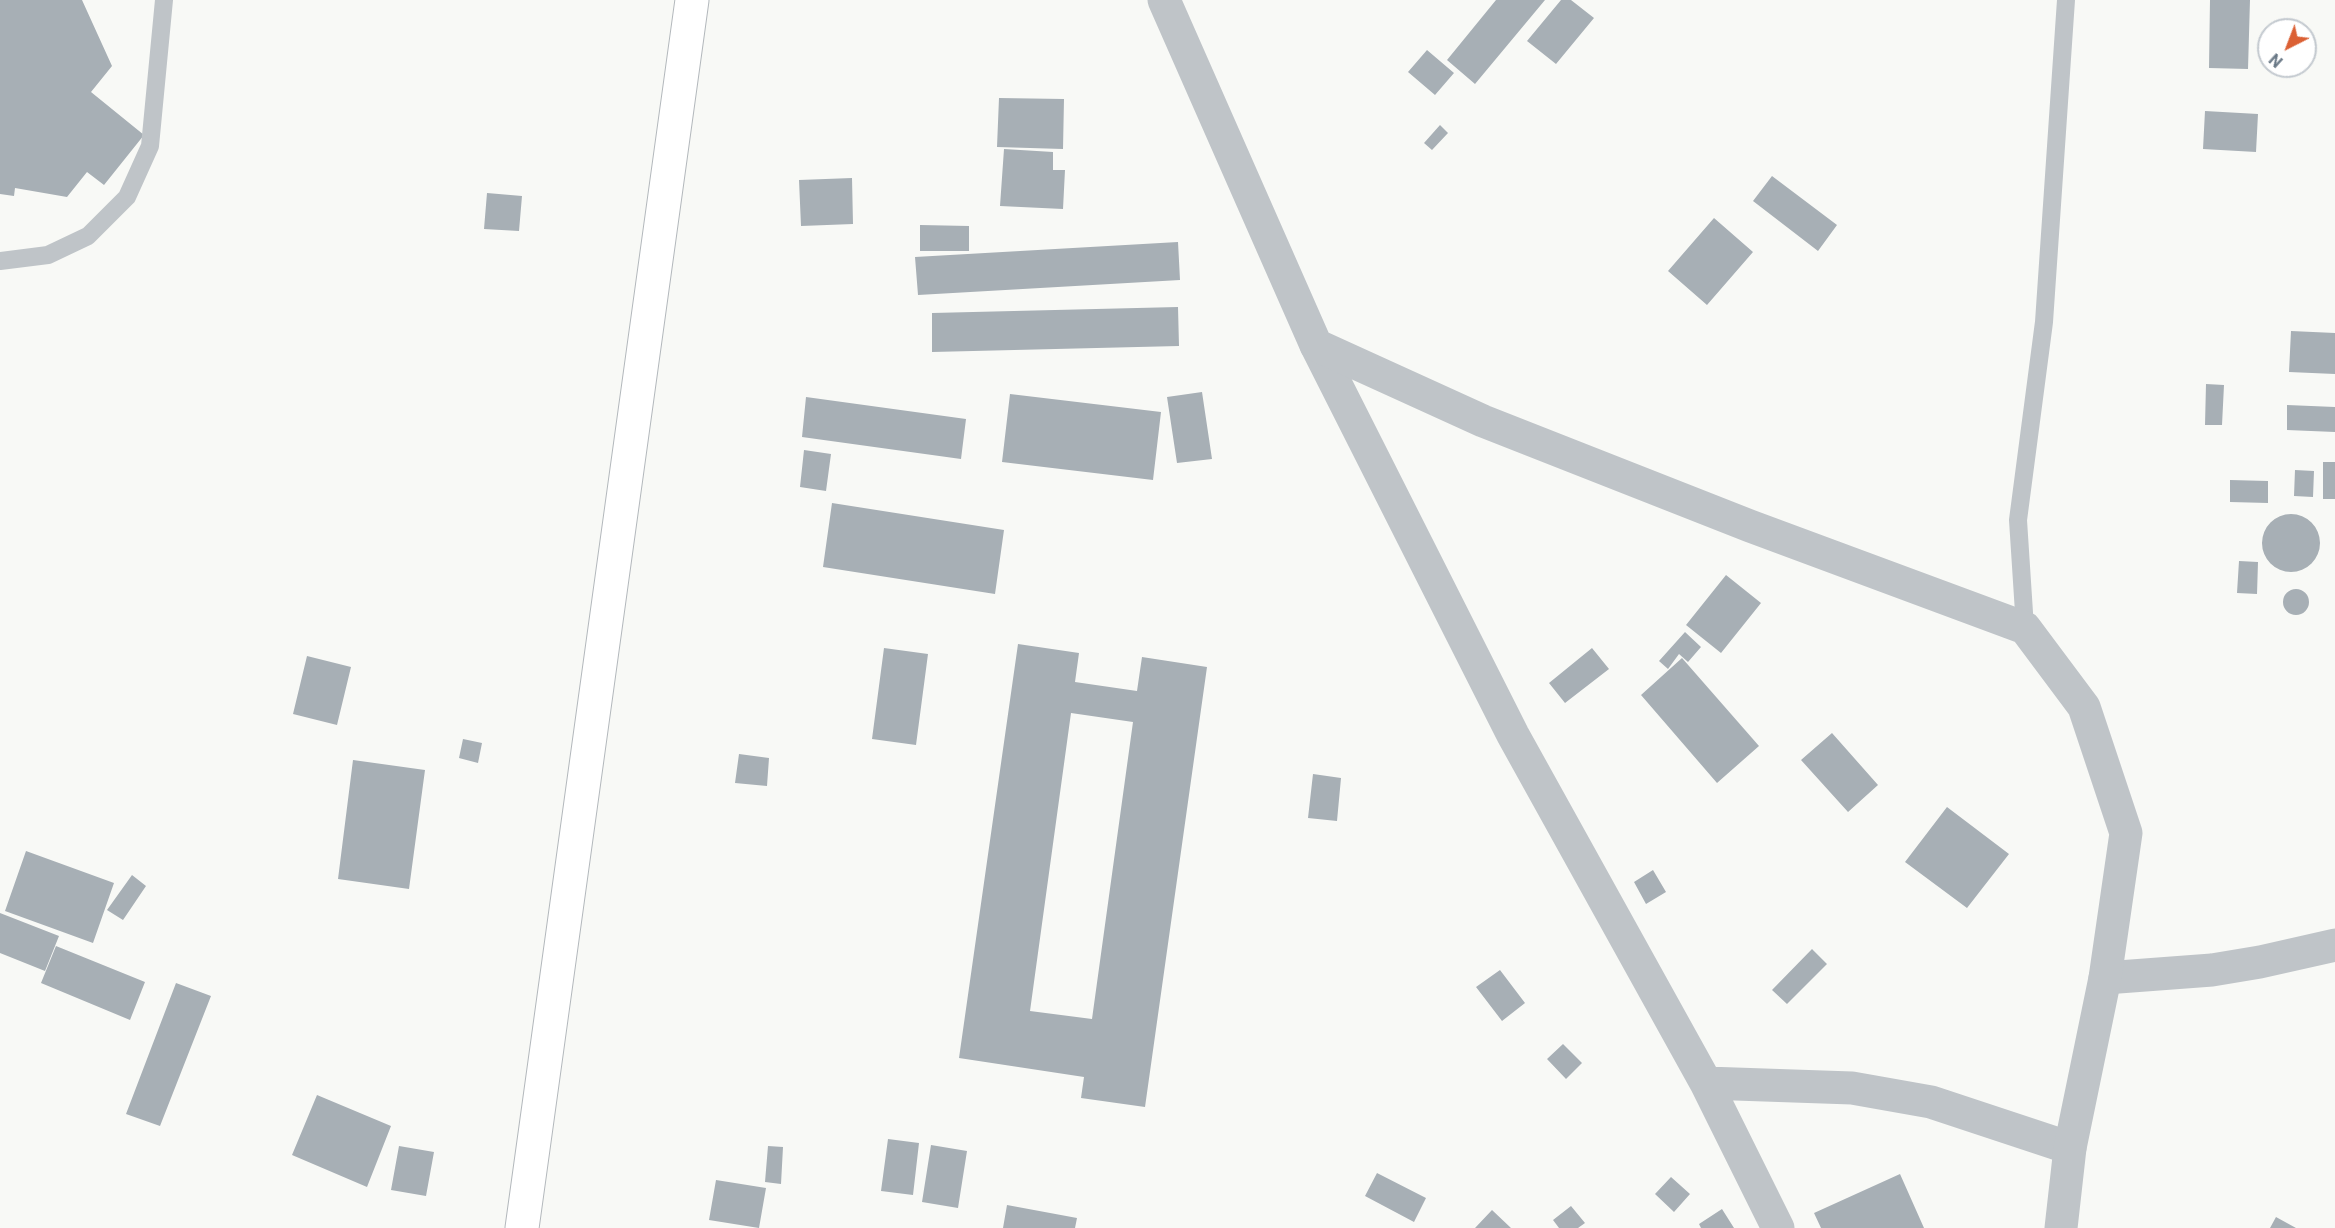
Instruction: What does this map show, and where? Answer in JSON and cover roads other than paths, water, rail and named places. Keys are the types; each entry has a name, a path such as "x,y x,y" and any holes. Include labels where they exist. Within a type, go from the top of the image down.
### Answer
{"main road":[{"path":"522,1228 692,0"}],"street":[{"path":"1164,0 1317,345 1513,735 1706,1083 1778,1228"},
{"path":"1317,345 1483,421 1750,526 2025,627 2084,707 2126,833 2105,978 2070,1148 2061,1228"},
{"path":"2105,978 2212,970 2335,945"},
{"path":"1706,1083 1852,1088 1931,1102 2070,1148"}],"lane":[{"path":"0,261 48,255 88,236 127,197 150,146 164,0"},
{"path":"2025,627 2018,520 2044,322 2066,0"}]}
